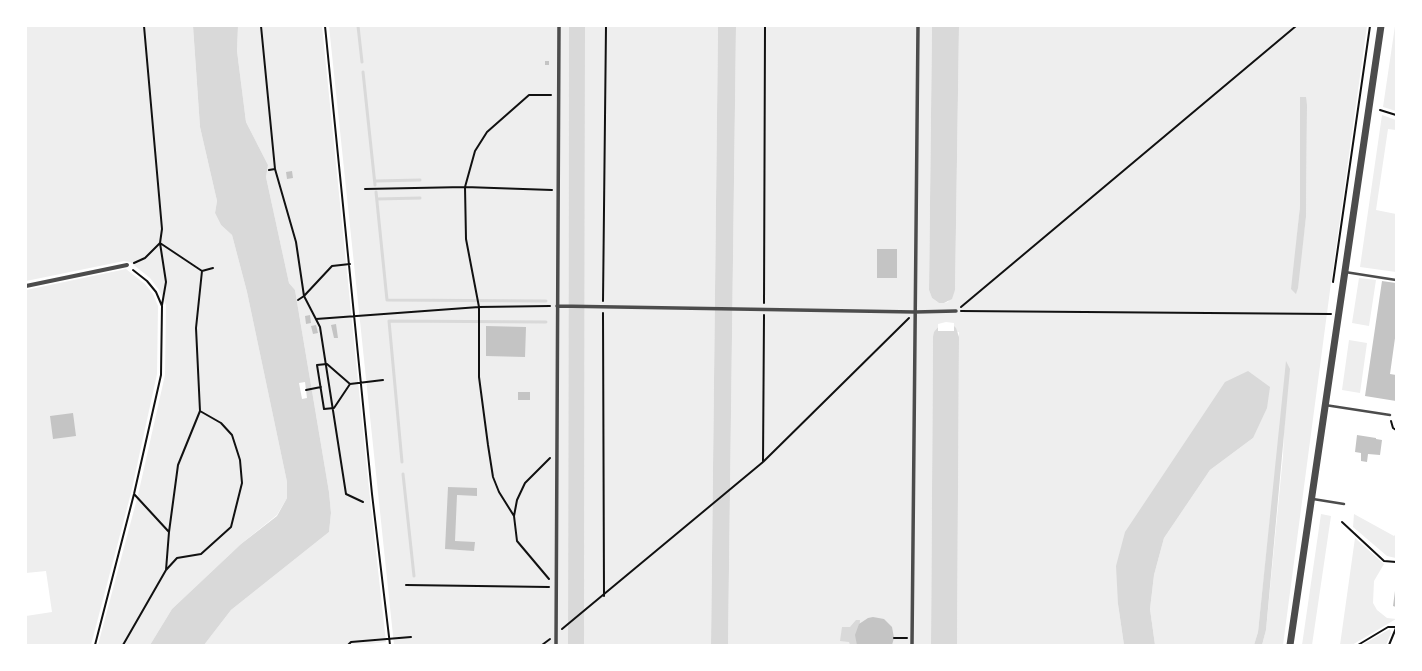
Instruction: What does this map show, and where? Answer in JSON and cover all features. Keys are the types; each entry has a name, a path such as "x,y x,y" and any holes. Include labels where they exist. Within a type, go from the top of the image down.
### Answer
{"street":[{"path":"556,645 559,26"},
{"path":"912,645 918,26"},
{"path":"1290,645 1381,26"},
{"path":"26,286 127,265"},
{"path":"557,306 915,312 956,311"}],"lane":[{"path":"1345,272 1396,280"},
{"path":"1325,405 1390,415"},
{"path":"1311,499 1344,504"}],"path":[{"path":"95,645 134,494 161,375 162,306 166,282 160,243 162,229 144,26"},
{"path":"261,26 275,169 296,242 304,296 320,327 334,408 346,494 364,502"},
{"path":"325,26 361,383 390,645"},
{"path":"604,596 603,307 606,26"},
{"path":"763,462 765,26"},
{"path":"956,311 1296,26"},
{"path":"1333,283 1370,26"},
{"path":"514,516 493,477 479,377 480,326 478,294 466,240 464,186 475,151 488,132 529,95 558,94"},
{"path":"1380,110 1396,115"},
{"path":"269,170 275,169"},
{"path":"365,189 464,186 558,191"},
{"path":"127,265 145,258 160,243"},
{"path":"160,243 202,271 213,268"},
{"path":"298,300 304,296 332,266 350,264"},
{"path":"127,265 147,281 156,292 162,306"},
{"path":"166,570 169,532 178,465 200,411 196,328 202,271"},
{"path":"316,319 479,307 557,306"},
{"path":"1329,314 1330,306"},
{"path":"956,311 1339,314"},
{"path":"556,634 604,596 763,462 915,312"},
{"path":"334,408 324,409 317,365 327,364 350,384 383,380"},
{"path":"334,408 350,384"},
{"path":"306,390 321,387"},
{"path":"123,645 166,570 177,558 201,554 231,526 242,483 240,460 232,435 221,423 200,411"},
{"path":"1390,415 1393,428 1396,430"},
{"path":"557,452 525,483 517,500 514,516 517,541 557,587"},
{"path":"134,494 169,532"},
{"path":"1342,522 1384,561 1396,562"},
{"path":"406,585 557,587"},
{"path":"1358,645 1388,627 1396,628 1389,645"},
{"path":"348,645 352,642 411,637"},
{"path":"894,638 912,638"}],"shaded area":[{"path":"26,26 193,26 200,127 217,201 215,213 221,225 232,235 247,292 287,482 287,498 277,515 241,544 172,609 150,645 98,645 138,495 165,375 166,305 159,290 150,278 130,262 124,261 26,281"},
{"path":"193,26 238,26 237,51 246,122 268,165 266,177 289,283 295,290 329,492 331,513 329,532 231,610 204,645 150,645 172,609 241,544 277,516 287,498 287,482 247,292 232,235 221,225 215,213 217,201 200,127"},
{"path":"238,26 322,26 386,642 362,645 204,645 231,610 329,532 331,513 329,492 295,290 289,283 266,177 268,165 246,122 237,51"},
{"path":"329,26 569,26 568,645 394,645"},
{"path":"569,26 585,26 584,645 568,645"},
{"path":"585,26 718,26 711,645 584,645"},
{"path":"718,26 736,26 728,645 711,645"},
{"path":"736,26 932,26 929,290 932,298 939,303 944,303 948,302 955,290 959,26 1367,26 1283,645 1262,645 1266,630 1283,456 1287,362 1258,632 1254,645 1155,645 1150,609 1154,575 1164,538 1210,470 1253,438 1248,371 1118,604 1124,645 957,645 959,332 933,337 931,645 728,645","holes":["1307,105 1306,217 1296,293 1292,289 1300,206"]},
{"path":"932,26 959,26 955,290 952,299 944,303 939,303 932,298 929,290"},
{"path":"1396,26 1396,111 1383,107"},
{"path":"1300,97 1306,97 1307,105 1306,217 1298,288 1296,294 1291,289 1300,206"},
{"path":"1382,115 1396,120 1396,130 1388,129 1376,210 1396,214 1396,272 1360,267"},
{"path":"126,269 145,284 153,294 158,306 157,374 131,493 91,645 26,645 26,616 52,612 46,571 26,573 26,290"},
{"path":"1359,278 1376,280 1369,326 1352,323"},
{"path":"940,325 953,325 956,328 959,337 957,645 931,645 933,337 934,332"},
{"path":"1349,340 1367,343 1360,393 1342,390"},
{"path":"1286,361 1290,369 1266,630 1262,645 1254,645 1258,632"},
{"path":"1248,371 1270,387 1267,408 1253,438 1210,470 1164,538 1154,575 1150,609 1155,645 1124,645 1118,604 1116,566 1125,532 1225,382"},
{"path":"1321,514 1331,516 1312,645 1302,645"},
{"path":"1354,514 1394,536 1396,534 1396,558 1387,556 1353,527"},
{"path":"1355,538 1384,564 1374,581 1373,603 1377,610 1387,618 1396,619 1352,645 1340,645"},
{"path":"856,620 860,620 858,645 850,645 849,642 840,641 842,627 850,627"},
{"path":"1390,629 1391,633 1386,645 1362,645"}],"pier":[{"path":"946,322 954,323 954,331 938,331 938,324"},
{"path":"305,382 307,398 302,399 299,383"}],"building":[{"path":"545,61 549,61 549,65 545,65"},
{"path":"292,171 293,178 287,179 286,172"},
{"path":"877,249 897,249 897,278 877,278"},
{"path":"1382,281 1396,283 1396,331 1390,374 1396,375 1396,401 1365,396"},
{"path":"310,315 311,323 306,324 305,316"},
{"path":"336,324 338,338 334,338 331,325"},
{"path":"316,325 318,333 313,334 311,326"},
{"path":"486,326 526,327 525,357 486,356"},
{"path":"518,392 530,392 530,400 518,400"},
{"path":"73,413 76,436 53,439 50,416"},
{"path":"1357,435 1382,440 1380,455 1368,454 1367,462 1361,461 1361,453 1355,452"},
{"path":"448,487 477,488 477,496 457,495 455,541 475,542 474,551 445,549"},
{"path":"1396,591 1396,607 1393,606"},
{"path":"873,617 884,619 892,627 894,638 892,645 857,645 855,635 859,624 868,618"}],"waterway":[{"path":"358,26 362,62"},
{"path":"363,72 375,185"},
{"path":"375,181 420,180"},
{"path":"376,192 387,300 546,301"},
{"path":"377,199 420,198"},
{"path":"402,462 389,321 546,322"},
{"path":"403,474 414,576"}]}
